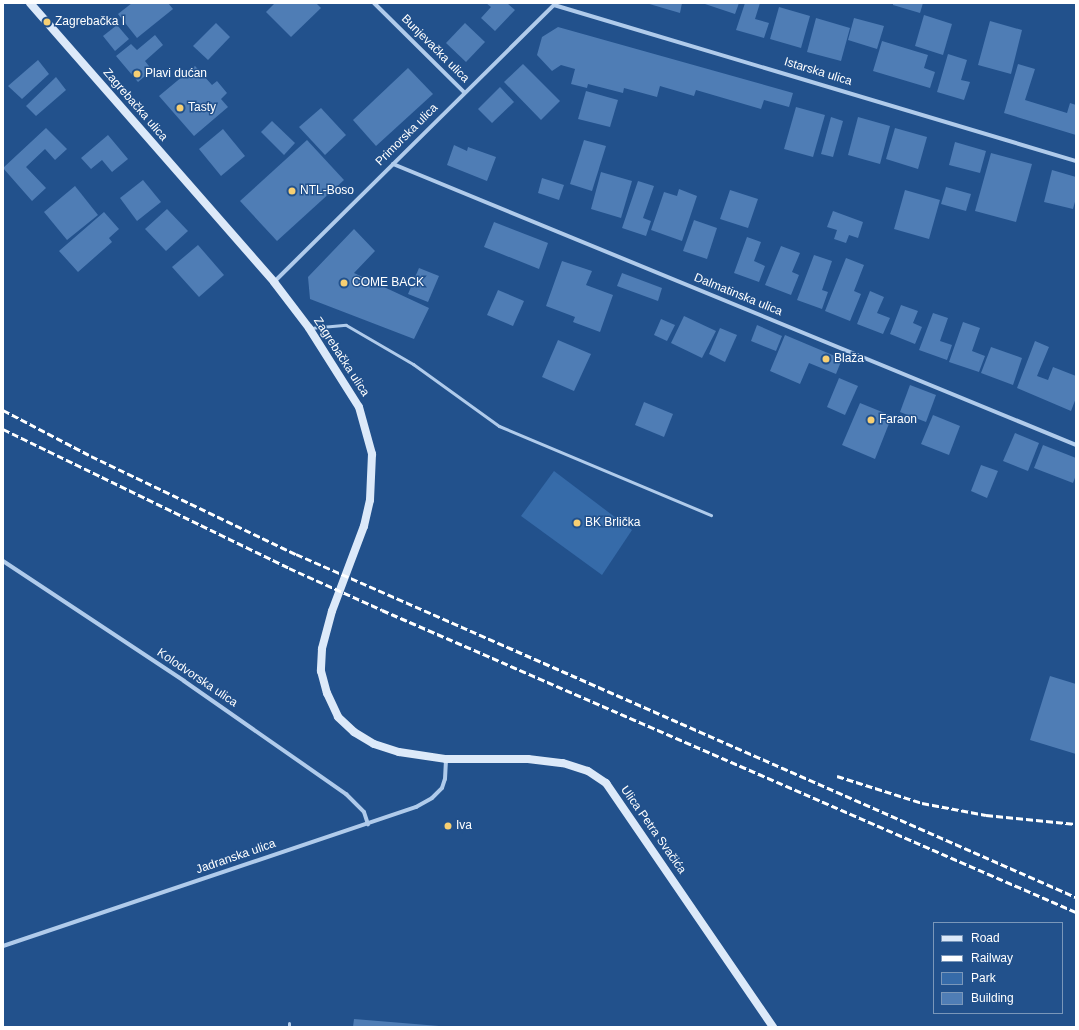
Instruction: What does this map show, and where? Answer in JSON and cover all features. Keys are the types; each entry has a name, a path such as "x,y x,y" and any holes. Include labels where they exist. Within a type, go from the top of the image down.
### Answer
{"main road":[{"name":"Zagrebačka ulica","path":"30,3 274,282 309,328 359,407 372,454 372,485 364,526 332,611 322,649 322,671 327,693 338,717 354,732 374,744 399,752 446,759"},
{"name":"Ulica Petra Svačića","path":"446,759 528,759 563,763 588,771 606,783 773,1027"}],"street":[{"name":"Bunjevačka ulica","path":"374,3 464,92"},
{"name":"Primorska ulica","path":"274,282 464,92 555,4"},
{"name":"Istarska ulica","path":"555,4 1076,161"},
{"name":"Dalmatinska ulica","path":"393,164 1076,445"},
{"name":"Kolodvorska ulica","path":"3,561 184,681 346,794 364,812 368,824"},
{"name":"Jadranska ulica","path":"3,946 368,824 432,798 442,788 445,778 446,759"}],"lane":[{"path":"309,328 346,325 413,364 499,426 711,516"}],"green space":[{"name":"BK Brlička","path":"554,471 632,530 602,575 521,516"}],"building":[{"path":"132,3 168,3 173,9 137,38 118,14"},
{"path":"275,3 316,3 321,8 291,37 266,12"},
{"path":"486,3 507,3 515,10 495,31 481,18 491,7"},
{"path":"646,3 682,3 680,13"},
{"path":"702,3 739,3 735,14"},
{"path":"745,3 760,3 755,19 769,23 764,38 736,30"},
{"path":"893,3 923,3 920,13 893,5"},
{"path":"779,7 810,16 801,48 770,39"},
{"path":"924,15 952,24 943,55 915,46"},
{"path":"816,18 850,28 841,61 807,52"},
{"path":"854,18 884,26 877,49 848,40"},
{"path":"990,21 1022,30 1011,74 978,65"},
{"path":"216,23 230,37 208,60 193,46"},
{"path":"465,23 485,42 466,62 446,43"},
{"path":"117,25 129,39 115,51 103,36"},
{"path":"558,27 793,93 789,107 764,100 761,109 696,90 694,96 660,86 657,97 624,88 623,93 588,84 587,88 571,84 575,69 561,65 552,71 537,55 542,37"},
{"path":"155,35 163,45 145,61 152,70 138,82 116,56 131,44 137,50"},
{"path":"882,41 928,55 924,68 935,72 930,88 873,71"},
{"path":"948,54 967,60 961,80 970,82 964,100 937,92"},
{"path":"38,60 49,74 22,99 8,86"},
{"path":"523,64 560,101 541,120 504,82"},
{"path":"1018,64 1035,69 1025,100 1067,113 1070,103 1076,105 1076,135 1004,113"},
{"path":"195,66 212,85 217,81 227,93 221,99 228,107 194,136 159,96"},
{"path":"408,68 433,94 376,146 353,120"},
{"path":"56,77 66,90 36,116 26,106"},
{"path":"500,87 514,102 492,123 478,109"},
{"path":"586,91 618,100 610,127 578,119"},
{"path":"796,107 825,115 813,157 784,149"},
{"path":"321,108 346,135 325,155 299,127"},
{"path":"831,117 843,121 833,157 821,154"},
{"path":"858,117 890,126 880,164 848,155"},
{"path":"272,121 295,143 284,155 261,132"},
{"path":"46,128 67,149 55,160 45,149 26,167 46,188 32,201 3,168"},
{"path":"895,128 927,137 918,169 886,159"},
{"path":"223,129 245,156 221,176 199,149"},
{"path":"108,135 128,159 112,172 102,160 91,169 81,158"},
{"name":"NTL-Boso","path":"307,140 344,180 277,241 240,201"},
{"path":"584,140 606,146 592,191 570,184"},
{"path":"955,142 986,151 980,173 949,165"},
{"path":"454,145 467,151 468,147 496,157 487,181 447,165"},
{"path":"991,153 1032,164 1016,222 975,211"},
{"path":"1052,170 1076,177 1076,198 1073,209 1044,202"},
{"path":"601,172 632,181 621,218 591,209"},
{"path":"542,178 564,185 559,200 538,193"},
{"path":"143,180 161,202 137,221 120,198"},
{"path":"638,181 654,186 643,218 651,221 646,236 622,228"},
{"path":"75,186 98,215 67,240 44,212"},
{"path":"946,187 971,194 966,211 941,204"},
{"path":"679,189 697,196 682,241 651,230 664,192 677,196"},
{"path":"730,190 758,199 748,228 720,219"},
{"path":"905,190 940,200 929,239 894,229"},
{"path":"167,209 188,231 166,251 145,229"},
{"path":"833,211 863,222 858,238 849,235 846,243 834,239 837,230 827,227"},
{"path":"104,212 119,229 109,238 112,242 78,272 59,251"},
{"path":"694,220 717,228 707,259 683,251"},
{"path":"494,222 548,243 539,269 484,247"},
{"path":"354,229 375,251 354,273 429,308 414,339 310,299 308,277"},
{"path":"747,237 761,242 754,261 765,266 759,282 734,273"},
{"path":"198,245 224,275 199,297 172,267"},
{"path":"781,246 800,253 792,272 799,275 791,295 765,285"},
{"path":"814,255 832,261 822,290 828,292 822,309 797,300"},
{"path":"846,258 864,265 854,291 861,294 850,321 825,311"},
{"path":"562,261 592,271 586,285 613,295 600,332 573,322 575,317 546,306"},
{"path":"419,268 439,276 428,302 408,294"},
{"path":"622,273 662,288 658,301 617,286"},
{"path":"498,290 524,301 513,326 487,315"},
{"path":"870,291 884,297 877,313 890,318 883,334 857,324"},
{"path":"901,305 918,311 913,323 922,327 915,344 890,334"},
{"path":"933,313 948,318 940,341 952,345 947,360 919,350"},
{"path":"684,316 716,331 702,358 671,343"},
{"path":"661,319 675,325 667,341 654,335"},
{"path":"963,322 980,328 972,351 985,356 979,372 949,362"},
{"path":"757,325 782,336 776,351 751,341"},
{"path":"720,328 737,335 725,362 709,354"},
{"path":"785,335 842,359 836,374 809,363 800,384 770,371"},
{"path":"558,340 591,354 574,391 542,377"},
{"path":"1035,341 1049,347 1037,376 1048,380 1053,367 1076,376 1076,398 1071,411 1017,388"},
{"path":"991,347 1022,358 1013,385 981,373"},
{"path":"839,378 858,386 845,415 827,407"},
{"path":"910,385 936,395 926,422 900,412"},
{"path":"644,402 673,414 664,437 635,425"},
{"path":"860,403 892,416 875,459 842,445"},
{"path":"933,415 960,426 949,455 921,444"},
{"path":"1015,433 1039,443 1028,471 1003,461"},
{"path":"1043,445 1076,458 1076,475 1073,483 1034,468"},
{"path":"981,465 998,471 987,498 971,491"},
{"path":"1050,676 1076,684 1076,754 1030,740"},
{"path":"354,1019 439,1026 439,1027 353,1027"}],"railway":[{"path":"3,410 91,456 296,554 1076,897"},
{"path":"3,429 289,568 382,610 1076,912"},
{"path":"837,776 922,803 986,815 1076,824"}],"place":[{"name":"Zagrebačka I","path":"47,22"},
{"name":"Plavi dućan","path":"137,74"},
{"name":"Tasty","path":"180,108"},
{"name":"NTL-Boso","path":"292,191"},
{"name":"COME BACK","path":"344,283"},
{"name":"Blaža","path":"826,359"},
{"name":"Faraon","path":"871,420"},
{"name":"BK Brlička","path":"577,523"},
{"name":"Iva","path":"448,826"}]}
